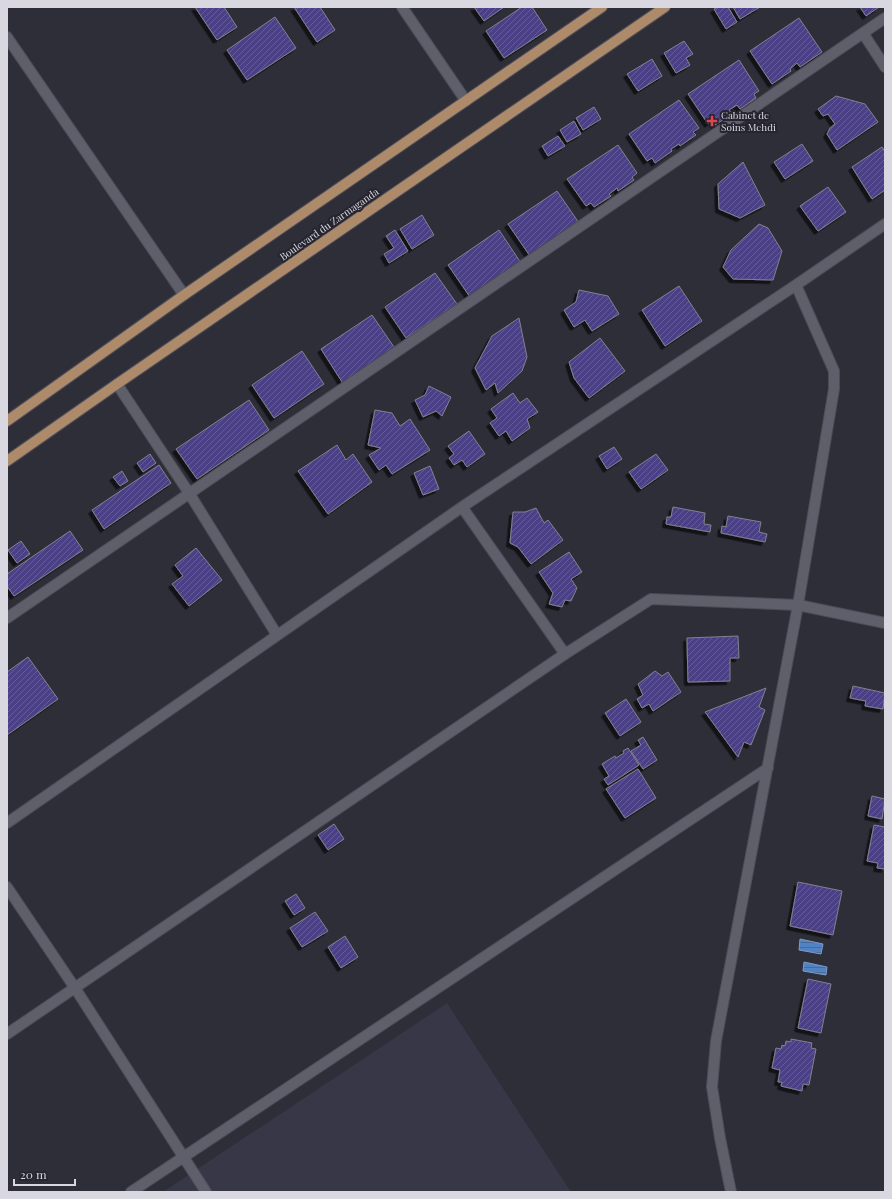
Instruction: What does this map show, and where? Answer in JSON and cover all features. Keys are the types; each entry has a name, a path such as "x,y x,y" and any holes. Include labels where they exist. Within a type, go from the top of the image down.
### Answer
{"main road":[{"path":"7,421 184,295 602,7"},
{"name":"Boulevard du Zarmaganda","path":"7,461 665,7"}],"street":[{"path":"402,7 466,101"},
{"path":"7,618 885,18"},
{"path":"863,33 885,67"},
{"path":"7,37 184,295"},
{"path":"7,822 462,507 796,285 885,224"},
{"path":"731,1192 720,1138 712,1087 716,1041 798,605 834,389 834,371 796,285"},
{"path":"117,384 189,493 277,635"},
{"path":"462,507 565,654"},
{"path":"7,1034 565,654 651,599 798,605 885,623"},
{"path":"131,1192 768,768"},
{"path":"7,888 75,988 206,1192"}],"shaded area":[{"path":"447,1003 571,1192 163,1192"}],"water":[{"path":"800,939 823,944 821,954 799,950"},
{"path":"804,962 827,967 826,975 803,971"}],"building":[{"path":"195,7 224,7 237,27 217,40"},
{"path":"294,7 320,7 335,30 317,42"},
{"path":"474,7 504,7 484,21"},
{"path":"522,7 532,7 547,30 504,58 486,31"},
{"path":"718,7 728,7 737,22 726,29 714,9"},
{"path":"733,7 760,7 740,19"},
{"path":"860,7 879,7 866,16"},
{"path":"275,17 296,48 247,80 227,50"},
{"path":"799,18 822,52 800,67 797,63 790,69 791,71 772,84 750,51"},
{"path":"684,41 693,54 686,58 690,65 676,73 664,53"},
{"path":"652,59 662,76 638,91 627,74"},
{"path":"739,60 759,91 754,94 756,98 740,109 737,105 729,110 732,114 715,125 712,121 708,124 688,94"},
{"path":"836,96 865,104 878,122 837,150 827,134 830,128 835,124 828,114 823,116 818,109"},
{"path":"679,100 699,128 693,132 696,135 680,146 679,144 671,149 672,151 655,163 652,158 647,161 629,134"},
{"path":"594,107 601,119 583,130 576,118"},
{"path":"574,121 581,134 567,142 560,130"},
{"path":"558,136 565,146 548,156 542,146"},
{"path":"802,144 813,161 785,179 774,162"},
{"path":"618,145 637,173 632,177 634,180 618,191 617,188 609,194 611,196 594,207 591,203 586,206 567,179"},
{"path":"882,147 885,152 885,190 872,199 852,167"},
{"path":"743,162 765,205 740,218 719,209 718,184"},
{"path":"828,187 846,212 818,231 800,206"},
{"path":"557,191 579,223 530,256 508,224"},
{"path":"422,215 434,235 412,249 400,229"},
{"path":"759,224 768,228 782,251 773,280 733,279 723,267 731,250"},
{"path":"395,230 408,251 389,263 384,254 394,248 386,236"},
{"path":"499,230 521,263 470,297 448,265"},
{"path":"435,273 457,304 406,338 385,307"},
{"path":"679,286 702,321 665,346 642,310"},
{"path":"579,290 608,296 619,314 592,331 585,320 574,327 564,310 576,302"},
{"path":"372,315 396,350 344,385 321,349"},
{"path":"519,318 527,357 522,371 498,393 495,383 486,390 475,368 492,336"},
{"path":"600,338 625,371 589,398 574,378 569,362"},
{"path":"302,351 324,384 274,418 252,385"},
{"path":"429,386 451,397 442,416 436,411 423,417 415,400 425,395"},
{"path":"513,393 520,403 527,398 538,412 527,419 530,428 512,441 506,431 499,436 490,423 497,418 491,409"},
{"path":"249,400 269,430 197,479 176,449"},
{"path":"375,410 392,413 400,426 410,419 430,450 392,474 386,465 379,470 369,455 381,448 368,445"},
{"path":"469,431 485,454 467,467 462,460 454,465 449,458 454,454 448,446"},
{"path":"337,445 346,460 353,454 372,482 328,514 298,471"},
{"path":"614,447 622,459 607,469 599,456"},
{"path":"150,454 156,463 143,472 137,463"},
{"path":"656,454 668,470 641,489 629,472"},
{"path":"159,465 171,483 104,529 92,510"},
{"path":"430,466 439,489 423,495 414,473"},
{"path":"122,471 128,481 120,486 113,477"},
{"path":"673,507 705,513 704,524 711,525 710,532 666,524 667,517 671,517"},
{"path":"536,508 544,523 548,520 563,540 531,564 518,547 510,543 513,512 525,512"},
{"path":"728,516 761,522 759,532 767,534 765,542 721,533 722,526 726,527"},
{"path":"70,531 83,550 14,596 7,586 7,574"},
{"path":"21,541 30,554 17,563 8,550"},
{"path":"196,548 222,580 189,606 172,584 183,576 175,565"},
{"path":"569,552 582,572 571,579 577,588 571,601 565,600 562,607 549,604 553,593 539,572"},
{"path":"738,636 739,658 730,658 730,681 688,682 687,638"},
{"path":"28,657 58,699 7,735 7,672"},
{"path":"655,671 662,676 668,672 681,692 653,711 649,704 642,708 637,699 643,695 638,684"},
{"path":"853,686 885,693 883,709 865,706 866,701 850,698"},
{"path":"766,688 759,707 765,710 751,745 744,742 738,757 705,712"},
{"path":"626,699 641,722 620,736 605,713"},
{"path":"643,737 657,760 643,769 631,751 641,745 638,740"},
{"path":"628,748 639,765 608,785 604,779 609,776 602,764 615,756 616,758 624,753 623,751"},
{"path":"638,769 656,798 625,818 606,789"},
{"path":"872,796 885,799 882,819 868,816"},
{"path":"334,824 344,839 328,850 318,835"},
{"path":"874,825 885,827 885,869 877,868 878,863 867,861"},
{"path":"798,882 842,891 833,935 790,926"},
{"path":"296,894 305,908 294,915 285,901"},
{"path":"315,912 328,931 302,947 290,928"},
{"path":"345,936 358,957 341,968 328,947"},
{"path":"808,979 831,984 821,1033 798,1028"},
{"path":"791,1039 812,1043 811,1048 816,1049 809,1085 803,1084 802,1091 781,1086 782,1082 778,1082 780,1070 772,1068 776,1048 781,1049 782,1045 785,1046 786,1041 791,1042"}],"place":[{"name":"Cabinet de Soins Mehdi","path":"712,121"}]}
